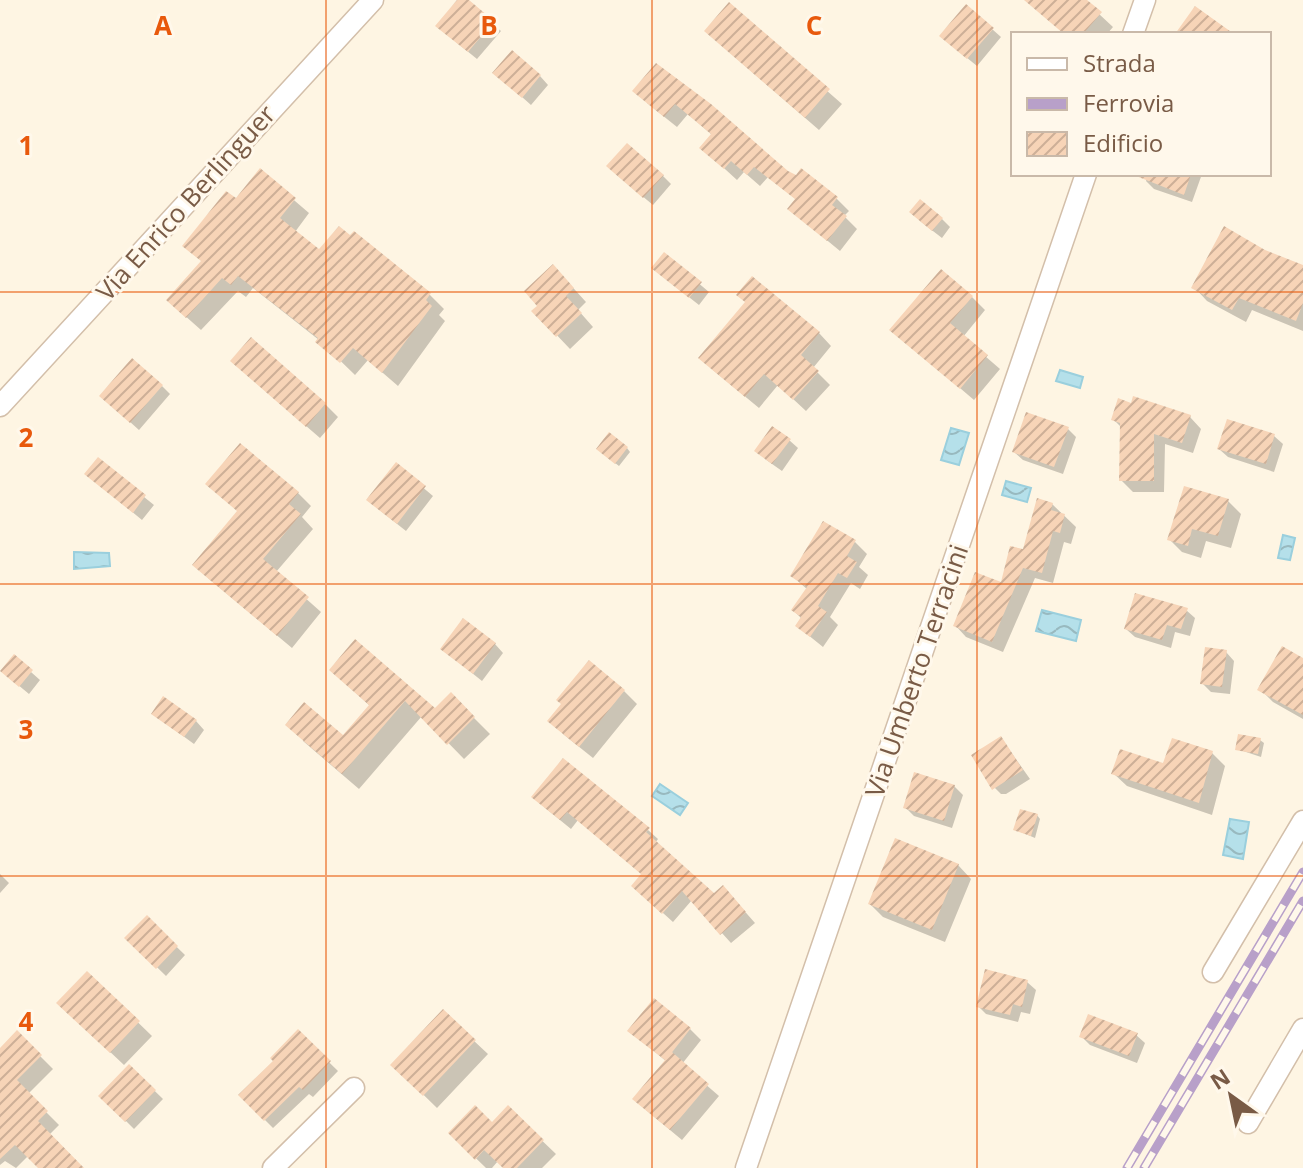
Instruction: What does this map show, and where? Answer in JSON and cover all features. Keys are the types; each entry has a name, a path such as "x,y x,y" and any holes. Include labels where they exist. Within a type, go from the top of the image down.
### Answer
{"street":[{"name":"Via Enrico Berlinguer","path":"0,406 373,0"},
{"path":"1134,32 1145,0"},
{"name":"Via Umberto Terracini","path":"746,1168 1085,176"},
{"path":"1213,972 1303,821"},
{"path":"1248,1123 1303,1029"},
{"path":"273,1168 354,1088"}],"water":[{"path":"1060,370 1083,377 1080,388 1056,381"},
{"path":"951,428 969,433 959,465 941,460"},
{"path":"1006,481 1031,488 1027,502 1002,495"},
{"path":"1283,535 1295,538 1290,560 1278,558"},
{"path":"74,552 109,553 110,566 74,569"},
{"path":"1042,610 1081,620 1076,641 1036,631"},
{"path":"660,784 688,803 680,815 652,796"},
{"path":"1230,819 1249,822 1243,859 1223,855"}],"building":[{"path":"457,0 469,0 494,21 468,52 435,26"},
{"path":"1024,0 1087,0 1102,12 1085,32 1062,32"},
{"path":"729,2 830,89 805,118 704,31"},
{"path":"966,4 994,28 967,59 939,36"},
{"path":"1195,6 1231,32 1176,32"},
{"path":"512,50 541,75 522,98 492,73"},
{"path":"656,63 711,104 788,171 796,175 801,168 838,197 832,205 847,216 827,241 787,209 795,199 754,167 747,175 731,161 724,169 699,148 711,134 675,104 664,117 632,91"},
{"path":"627,143 664,175 643,198 606,166"},
{"path":"260,168 296,198 280,218 319,249 339,226 350,235 354,231 431,293 426,300 432,306 382,373 353,348 340,363 315,342 318,338 238,276 231,285 222,278 186,318 166,300 201,261 182,246 226,191 236,198"},
{"path":"1136,176 1190,176 1184,195"},
{"path":"920,199 943,218 932,231 909,212"},
{"path":"1224,226 1265,250 1303,265 1303,303 1296,321 1239,298 1232,310 1191,288"},
{"path":"664,252 702,282 689,298 651,268"},
{"path":"553,264 574,288 566,296 582,313 556,337 531,311 537,306 524,291"},
{"path":"941,269 973,296 950,323 988,355 960,389 889,330"},
{"path":"752,276 820,332 801,355 819,371 793,400 764,374 745,397 698,358 745,302 736,295"},
{"path":"251,337 326,403 306,427 230,361"},
{"path":"132,358 163,385 130,423 99,396"},
{"path":"1133,396 1191,415 1182,443 1154,434 1154,481 1119,481 1120,423 1111,420 1118,398 1131,403"},
{"path":"1026,412 1069,427 1054,467 1012,452"},
{"path":"1227,419 1275,434 1266,464 1217,449"},
{"path":"772,426 791,439 772,464 754,451"},
{"path":"609,432 628,447 615,464 596,449"},
{"path":"240,443 299,492 289,504 301,514 263,559 309,597 277,636 192,565 237,511 205,484"},
{"path":"98,457 146,495 133,513 84,474"},
{"path":"396,462 426,486 397,524 366,500"},
{"path":"1184,486 1229,499 1218,536 1192,529 1188,546 1167,540"},
{"path":"1037,498 1053,503 1051,510 1065,514 1060,533 1053,531 1042,573 1023,568 992,642 953,626 975,572 1001,582 1010,546 1023,549"},
{"path":"823,521 856,540 847,556 857,562 847,578 838,573 818,606 827,612 810,637 795,626 801,617 791,610 807,587 790,576"},
{"path":"1135,593 1188,608 1181,629 1167,625 1162,640 1124,629"},
{"path":"463,618 496,643 473,674 440,649"},
{"path":"355,639 435,708 451,692 475,717 447,745 405,701 342,774 285,725 304,702 343,735 369,705 329,670"},
{"path":"1282,646 1303,658 1303,715 1257,690"},
{"path":"1205,647 1227,650 1222,687 1200,684"},
{"path":"14,654 33,670 19,687 0,671"},
{"path":"589,660 625,690 579,747 547,721 561,704 556,700"},
{"path":"163,696 197,720 184,737 151,714"},
{"path":"1238,734 1261,738 1258,754 1235,750"},
{"path":"1001,736 1023,770 992,790 971,755"},
{"path":"1172,738 1213,751 1199,803 1111,774 1120,749 1163,763"},
{"path":"563,758 650,828 646,832 714,893 723,885 746,912 720,935 682,891 662,914 631,886 641,874 567,812 560,820 531,797"},
{"path":"914,772 955,785 944,821 903,808"},
{"path":"1020,809 1038,814 1031,836 1013,830"},
{"path":"895,838 959,864 932,930 868,904"},
{"path":"147,915 178,946 156,969 124,938"},
{"path":"985,969 1028,980 1022,1007 1013,1004 1010,1015 976,1007"},
{"path":"87,971 140,1021 110,1053 56,1003"},
{"path":"654,998 691,1028 672,1052 709,1084 670,1130 632,1099 665,1060 627,1031"},
{"path":"443,1009 476,1040 423,1096 390,1065"},
{"path":"1088,1014 1138,1033 1129,1056 1079,1037"},
{"path":"298,1029 331,1061 303,1090 299,1087 264,1121 238,1095 273,1061 270,1058"},
{"path":"17,1030 42,1055 17,1080 48,1111 38,1121 84,1168 38,1168 15,1145 0,1159 0,1048"},
{"path":"129,1064 156,1090 125,1122 98,1096"},
{"path":"475,1105 492,1122 508,1105 544,1140 517,1168 503,1168 484,1150 475,1160 448,1133"}],"railway":[{"path":"1127,1168 1303,872"},
{"path":"1144,1168 1303,901"}]}
